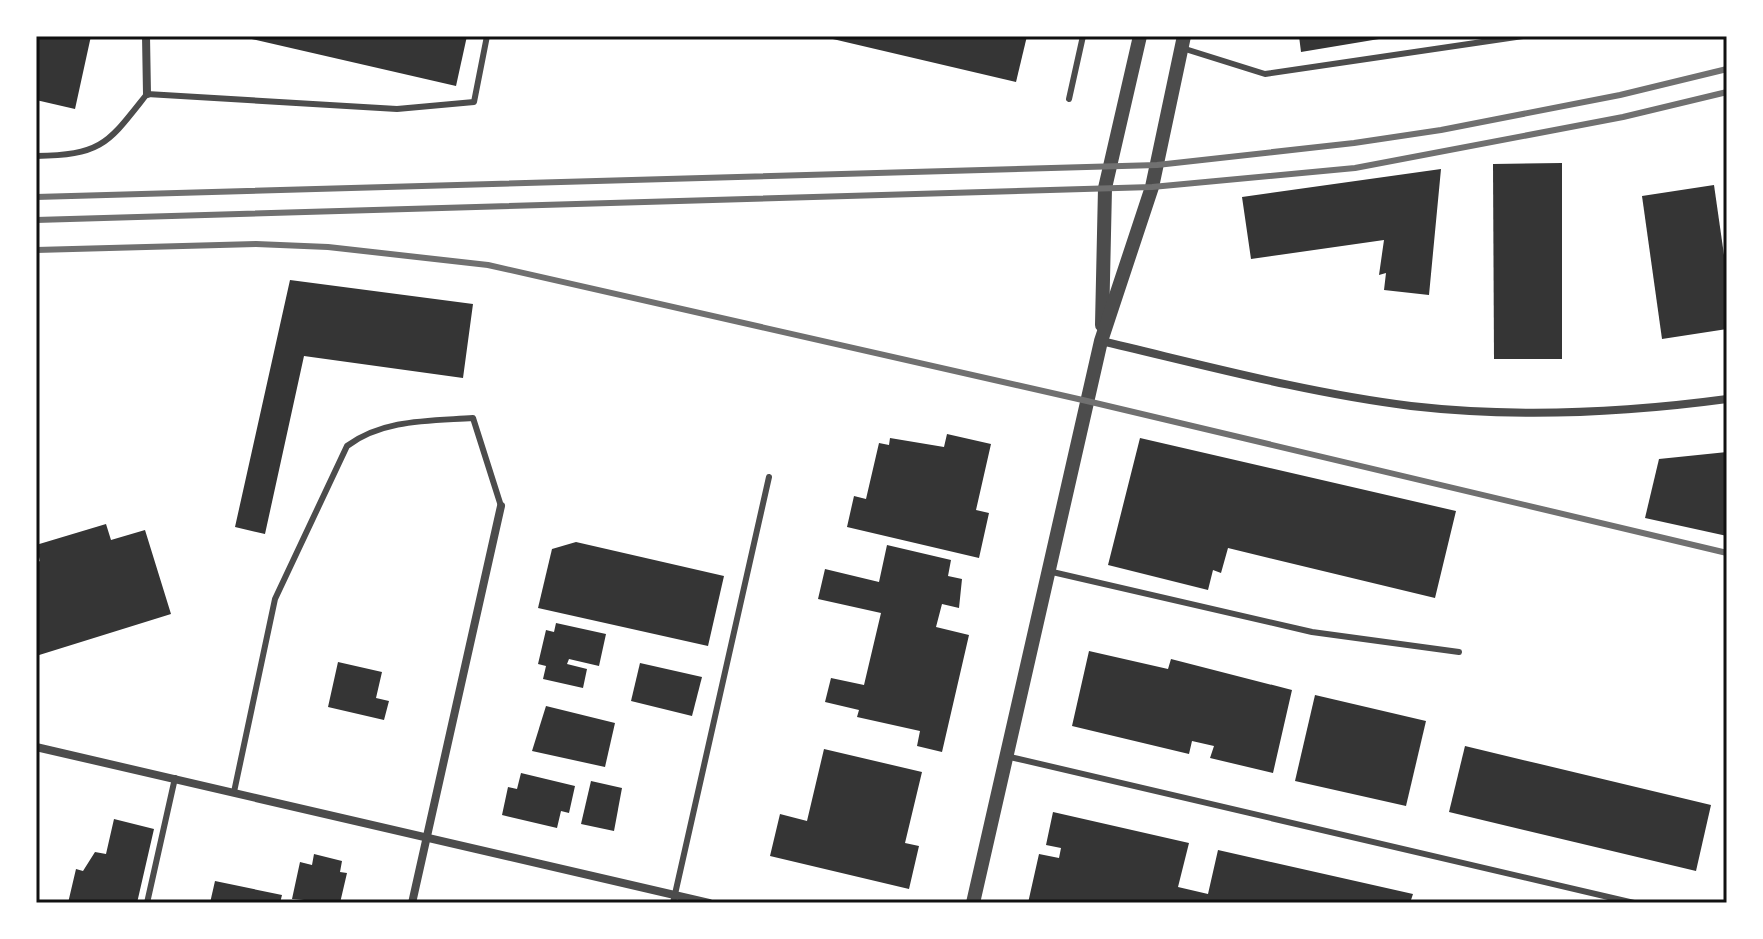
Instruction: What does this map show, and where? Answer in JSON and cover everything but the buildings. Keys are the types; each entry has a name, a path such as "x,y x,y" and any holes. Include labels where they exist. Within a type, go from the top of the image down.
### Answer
{"street":[{"path":"146,36 147,94"},
{"path":"1101,341 1105,188 1140,36"},
{"path":"973,903 1101,341 1152,187 1183,42"},
{"path":"1101,341 1292,385 1411,406 1513,413 1659,409 1727,399"},
{"path":"412,903 501,506"},
{"path":"36,747 427,836 674,899 709,903"}],"lane":[{"path":"36,156 71,155 109,141 147,94 397,109 474,102 487,36"},
{"path":"1069,99 1083,36"},
{"path":"1183,42 1265,74 1523,36"},
{"path":"234,792 275,599 347,446 361,436 397,424 473,418 501,506"},
{"path":"674,899 769,477"},
{"path":"1048,571 1312,632 1459,652"},
{"path":"1006,756 1634,903"},
{"path":"147,903 175,778"}],"railway":[{"path":"36,197 1157,165 1441,130 1620,95 1727,69"},
{"path":"36,220 1152,187 1355,168 1623,117 1727,92"},
{"path":"36,250 256,244 328,247 488,265 1087,401 1727,553"}]}
